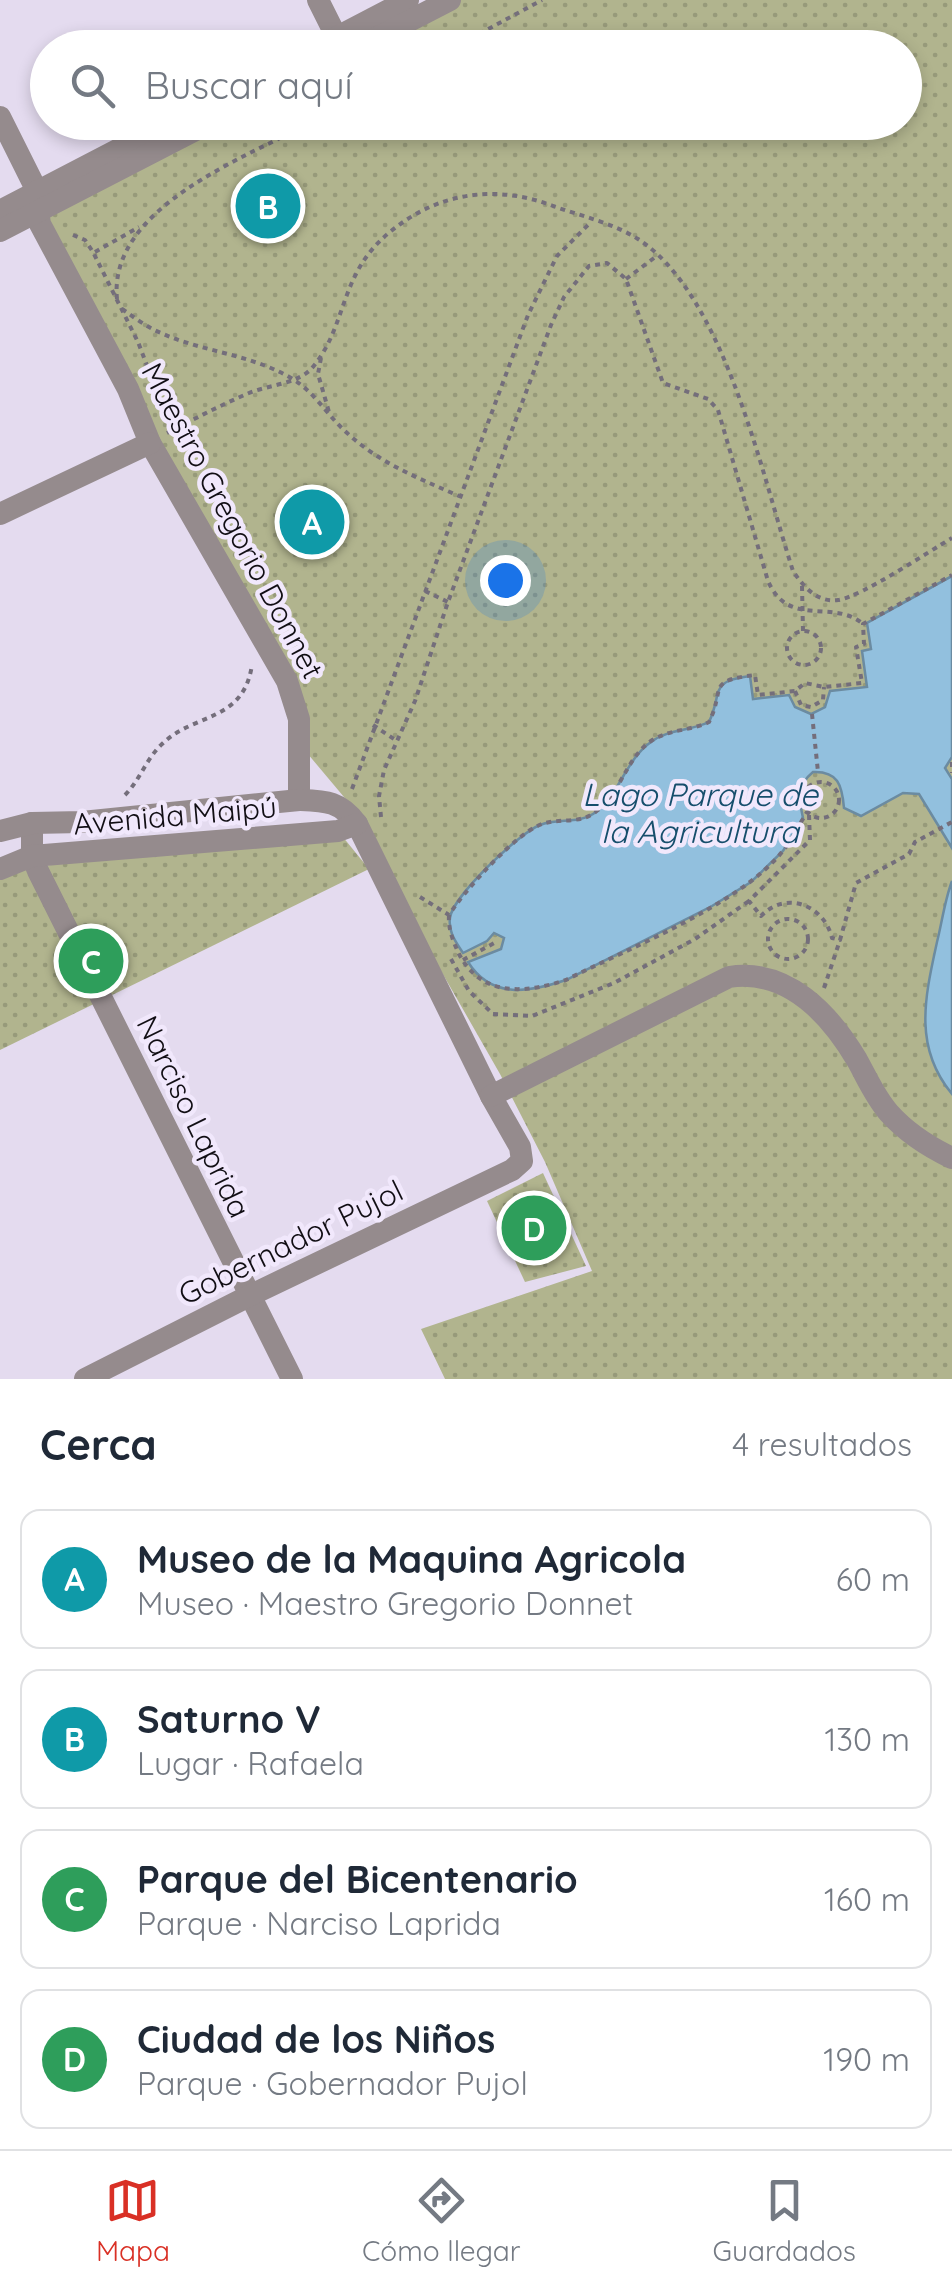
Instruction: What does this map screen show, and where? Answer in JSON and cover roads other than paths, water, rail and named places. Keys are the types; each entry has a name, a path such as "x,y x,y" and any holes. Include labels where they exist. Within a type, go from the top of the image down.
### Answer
{"street":[{"path":"318,0 331,30"},
{"path":"361,30 408,0"},
{"path":"375,30 450,0"},
{"name":"Maestro Gregorio Donnet","path":"0,117 128,389 160,437 288,682 300,719 299,800"},
{"path":"0,231 142,140"},
{"path":"0,211 40,204 174,140"},
{"path":"0,514 160,437"},
{"name":"Avenida Maipú","path":"0,831 32,824 299,800 330,801 351,816 338,831 32,856 0,869"},
{"path":"351,816 491,1096 729,977 746,974 781,982 808,998 856,1058 889,1114 913,1136 952,1158"},
{"name":"Narciso Laprida","path":"32,824 32,856 292,1379"},
{"name":"Gobernador Pujol","path":"85,1379 512,1170 522,1160 520,1147 491,1096"}],"water":[{"name":"Lago Parque de la Agricultura","path":"952,576 952,757 945,768 952,779 952,848 919,794 903,793 861,816 844,808 840,786 833,777 813,772 800,793 803,818 783,851 751,882 712,906 566,980 526,990 488,983 468,962 501,949 504,938 494,933 463,953 451,932 454,908 474,881 517,840 540,825 593,814 651,742 709,722 719,690 728,681 750,676 753,699 789,695 795,707 811,714 825,707 830,691 867,687 862,651 871,649 867,623"},
{"path":"952,881 952,1094 932,1058 925,1021 929,982"}],"place":[{"name":"Saturno V","path":"268,206"},
{"name":"Museo de la Maquina Agricola","path":"312,522"},
{"name":"Parque del Bicentenario","path":"91,961"},
{"name":"Ciudad de los Niños","path":"534,1228"}]}
